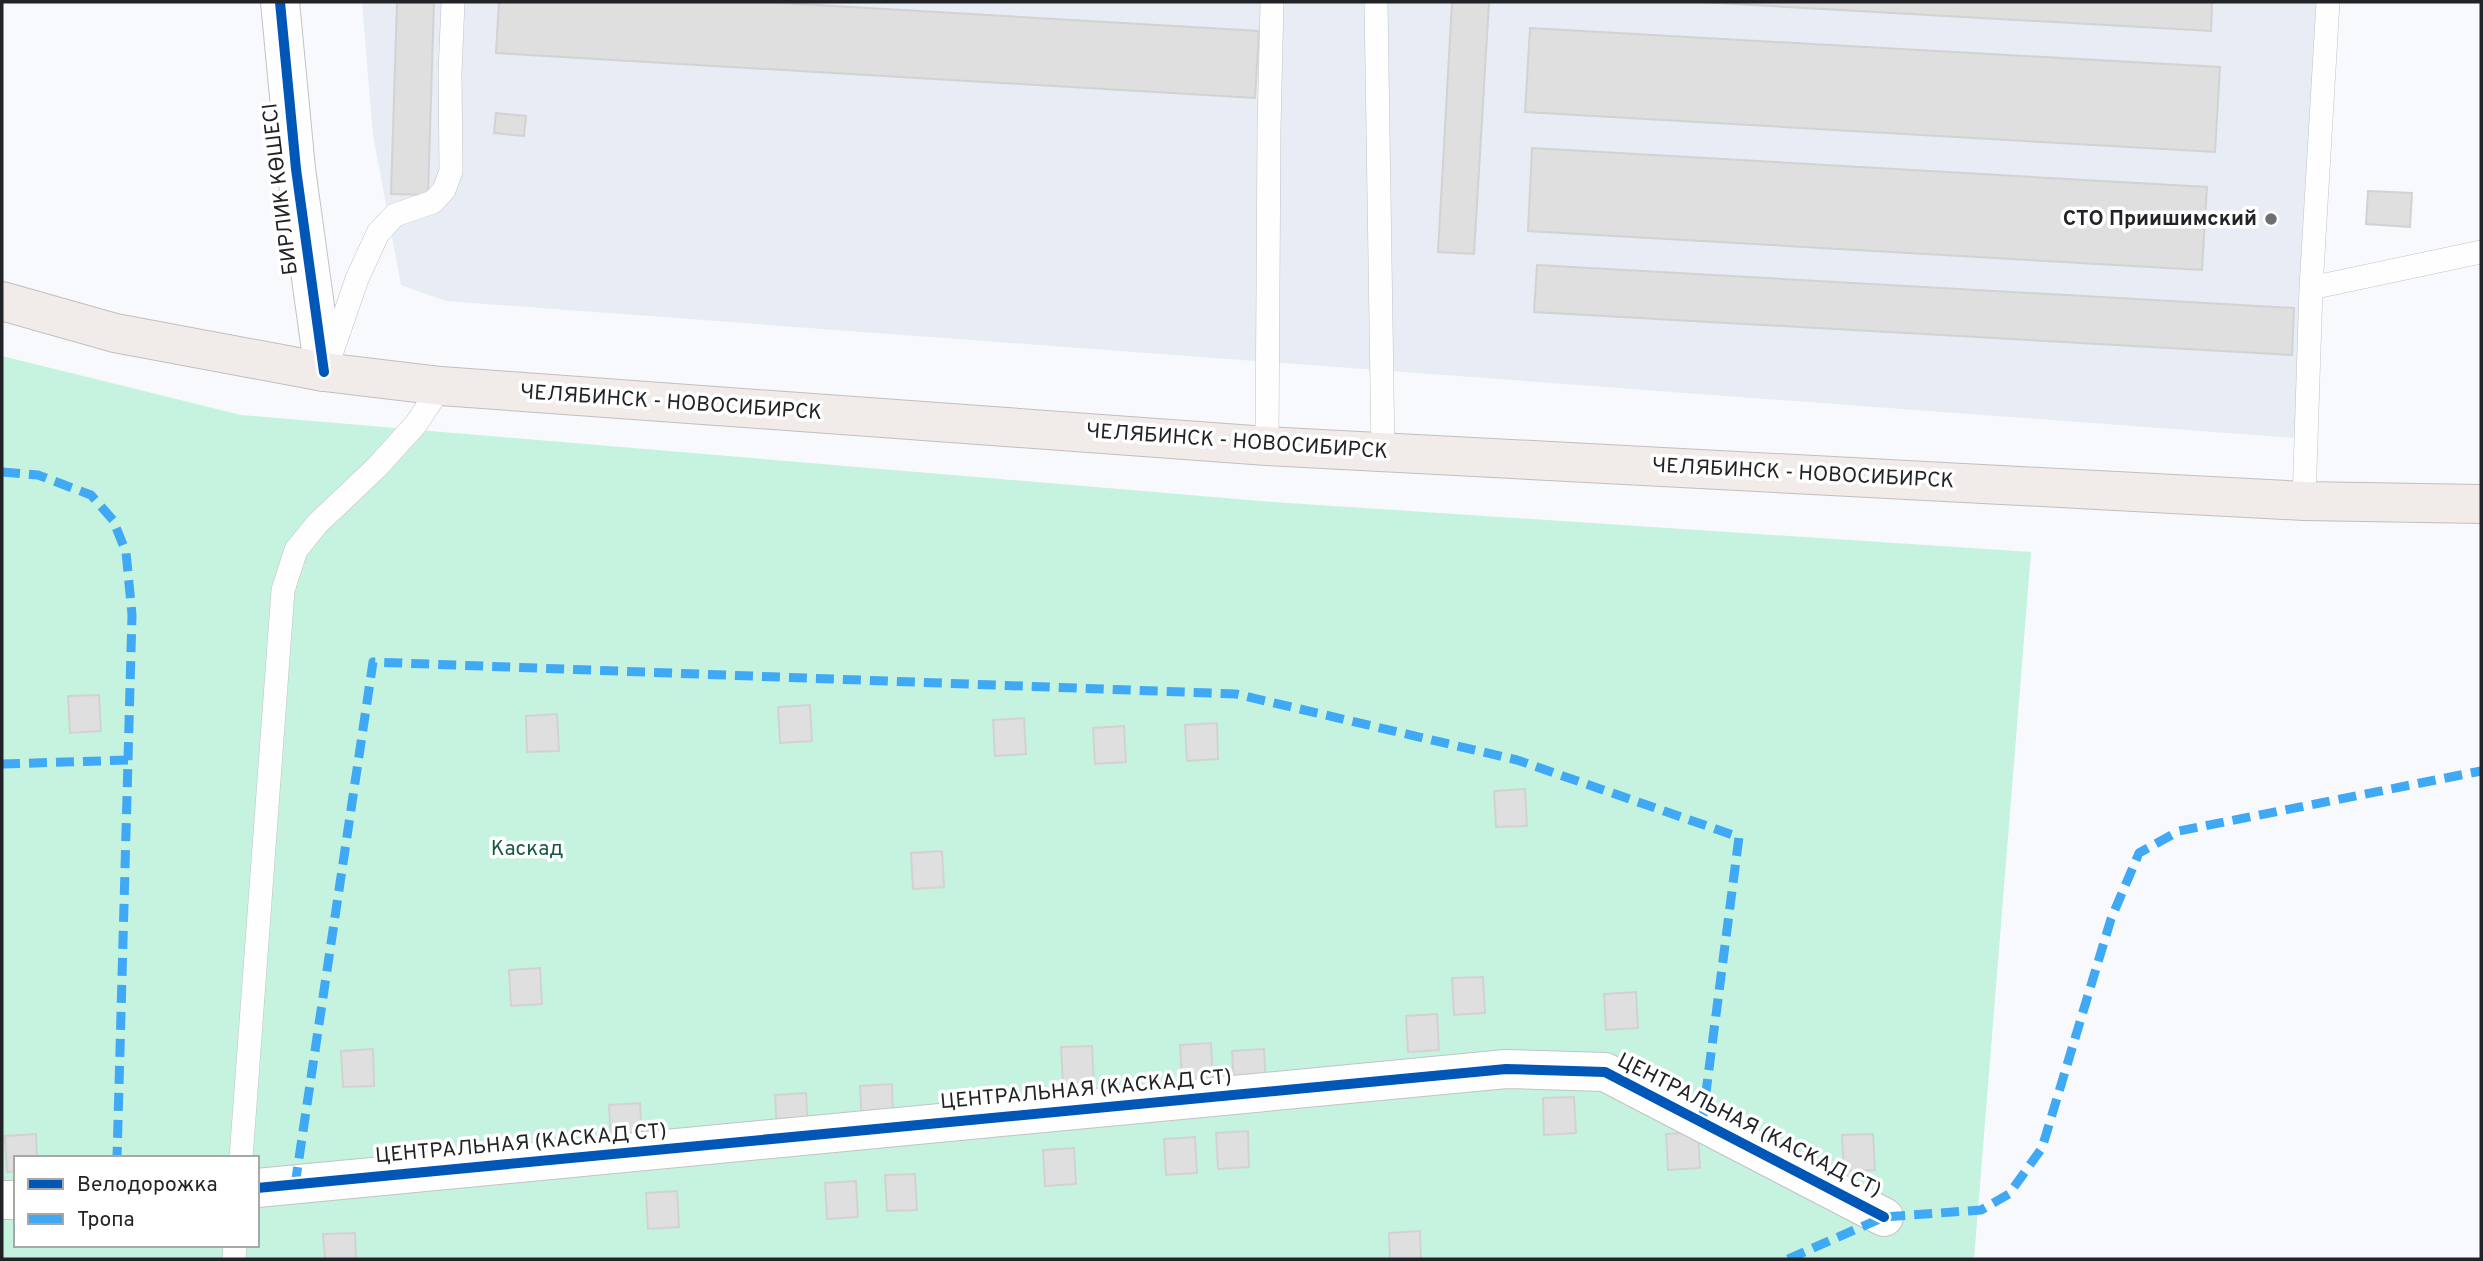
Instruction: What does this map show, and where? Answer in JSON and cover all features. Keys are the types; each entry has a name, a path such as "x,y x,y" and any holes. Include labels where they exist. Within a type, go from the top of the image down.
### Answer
{"highway":[{"name":"ЧЕЛЯБИНСК - НОВОСИБИРСК","path":"2,301 115,333 324,372 441,386 1268,446 2304,500 2481,504"}],"street":[{"name":"БИРЛИК КӨШЕСІ","path":"280,2 296,169 324,372"},
{"name":"ЦЕНТРАЛЬНАЯ (КАСКАД СТ)","path":"259,1188 1506,1069 1605,1072 1884,1217"}],"lane":[{"path":"324,372 357,279 378,233 395,215 433,202 444,190 451,171 450,73 453,2"},
{"path":"1268,446 1272,2"},
{"path":"1376,2 1382,452"},
{"path":"2304,500 2311,288 2328,2"},
{"path":"2311,288 2481,252"},
{"path":"241,1156 283,590 296,550 317,524 377,467 416,424 441,386"}],"shaded area":[{"path":"362,2 2318,2 2294,438 446,301 401,285 373,135"}],"green space":[{"name":"Каскад","path":"2,356 241,415 1273,502 2031,552 1974,1259 2,1259"}],"building":[{"path":"397,2 434,2 428,195 391,194"},
{"path":"499,2 765,2 1259,31 1255,98 496,53"},
{"path":"1452,2 1489,2 1474,254 1438,252"},
{"path":"1700,2 2212,2 2211,31"},
{"path":"1530,28 2220,67 2215,152 1525,112"},
{"path":"496,113 526,116 524,136 494,133"},
{"path":"1532,148 2207,187 2202,270 1528,231"},
{"path":"2368,191 2412,193 2410,227 2366,224"},
{"path":"1537,265 2294,308 2292,355 1534,312"},
{"path":"99,695 101,731 70,733 68,696"},
{"path":"810,705 812,741 780,743 778,707"},
{"path":"557,714 559,751 527,752 526,716"},
{"path":"1024,718 1026,754 995,756 993,720"},
{"path":"1217,723 1218,759 1187,761 1185,725"},
{"path":"1124,726 1126,762 1095,764 1093,728"},
{"path":"1525,789 1527,826 1496,827 1494,791"},
{"path":"942,851 944,887 913,889 911,853"},
{"path":"540,968 542,1004 511,1006 509,970"},
{"path":"1483,977 1485,1013 1454,1015 1452,978"},
{"path":"1636,992 1638,1028 1606,1030 1604,994"},
{"path":"1437,1014 1439,1050 1408,1052 1406,1016"},
{"path":"1211,1043 1213,1080 1182,1081 1180,1045"},
{"path":"1092,1046 1094,1082 1063,1083 1061,1047"},
{"path":"373,1049 374,1086 343,1087 341,1051"},
{"path":"1264,1049 1266,1085 1234,1087 1232,1051"},
{"path":"892,1084 893,1120 862,1122 860,1086"},
{"path":"806,1093 808,1130 777,1131 775,1095"},
{"path":"1574,1097 1576,1133 1544,1135 1543,1098"},
{"path":"640,1103 642,1139 611,1141 609,1105"},
{"path":"1248,1131 1249,1167 1218,1169 1216,1133"},
{"path":"1698,1132 1700,1168 1668,1170 1666,1134"},
{"path":"36,1134 37,1156 14,1156 14,1171 7,1172 5,1136"},
{"path":"1873,1134 1875,1170 1844,1171 1842,1135"},
{"path":"1195,1137 1197,1173 1166,1175 1164,1139"},
{"path":"1074,1148 1076,1184 1045,1186 1043,1150"},
{"path":"915,1174 917,1210 887,1211 885,1175"},
{"path":"856,1181 858,1217 827,1219 825,1183"},
{"path":"677,1191 679,1227 648,1229 646,1193"},
{"path":"1420,1231 1421,1259 1390,1259 1389,1233"},
{"path":"355,1233 356,1259 325,1259 323,1234"}],"marked path":[{"path":"2,472 38,475 91,495 113,520 126,552 132,615 117,1156"},
{"path":"295,1185 373,662 1236,694 1517,760 1739,837 1702,1123"},
{"path":"2,764 129,760"},
{"path":"1788,1259 1884,1217 1981,1210 2009,1194 2042,1148 2111,919 2139,853 2179,831 2481,771"}],"cycle path":[{"path":"280,2 296,169 324,372"},
{"path":"259,1188 1506,1069 1605,1072 1884,1217"}],"place":[{"name":"СТО Приишимский","path":"2271,219"}]}
